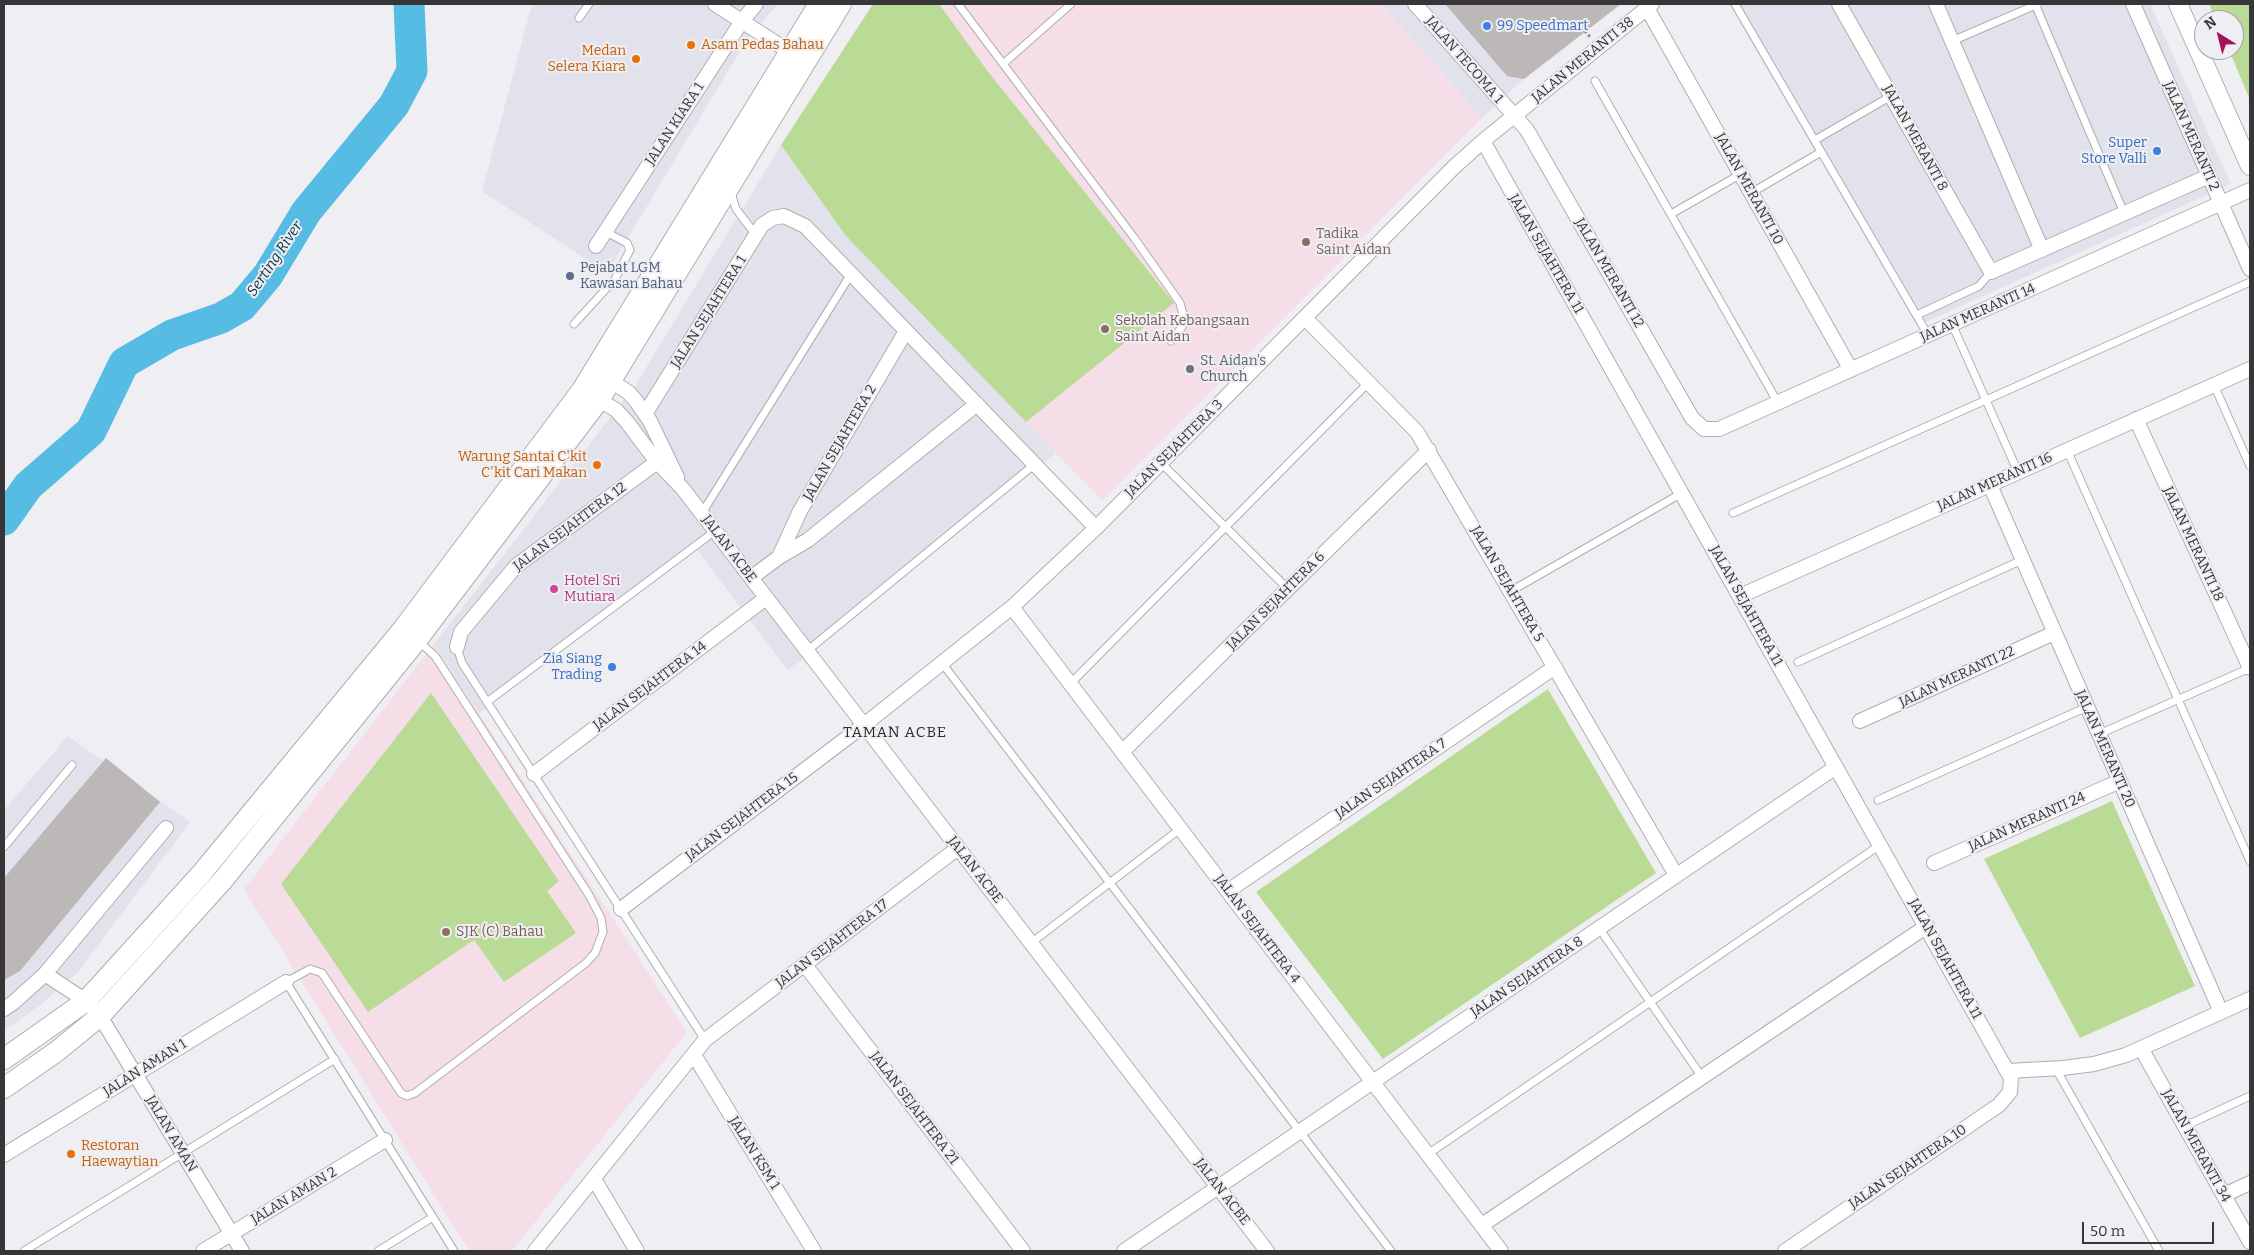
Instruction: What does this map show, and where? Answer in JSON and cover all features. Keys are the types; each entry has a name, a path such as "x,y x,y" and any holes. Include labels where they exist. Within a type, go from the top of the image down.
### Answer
{"main road":[{"path":"602,376 730,185 797,57 819,4"},
{"path":"4,1088 56,1052 100,1016 223,880 590,395 797,57 841,4"},
{"path":"4,1059 86,1001 201,874 410,635"}],"street":[{"path":"715,4 797,57"},
{"name":"JALAN KIARA 1","path":"596,246 742,21 756,4"},
{"name":"JALAN TECOMA 1","path":"1414,4 1513,116"},
{"name":"JALAN MERANTI 8","path":"1838,4 1990,272"},
{"path":"1936,4 2042,250"},
{"name":"JALAN MERANTI 2","path":"2133,4 2250,269"},
{"path":"2178,4 2250,166"},
{"name":"JALAN MERANTI 38","path":"1513,116 1650,6"},
{"name":"JALAN MERANTI 10","path":"1650,6 1741,174 1851,370"},
{"name":"JALAN SEJAHTERA 3","path":"864,725 1012,607 1096,528 1482,141 1513,116"},
{"name":"JALAN MERANTI 12","path":"1513,116 1527,130 1692,418 1704,430"},
{"name":"JALAN SEJAHTERA 11","path":"1482,141 2008,1071"},
{"path":"1990,272 2209,176"},
{"name":"JALAN MERANTI 14","path":"1704,430 1719,429 2250,190"},
{"name":"JALAN SEJAHTERA 1","path":"645,414 756,235 767,221 778,216 789,218 805,226 851,274"},
{"path":"851,274 1096,528"},
{"name":"JALAN SEJAHTERA 5","path":"1304,318 1404,417 1429,450 1676,875"},
{"name":"JALAN SEJAHTERA 2","path":"779,557 800,511 906,331"},
{"name":"JALAN MERANTI 16","path":"1740,596 2250,369"},
{"name":"JALAN ACBE","path":"602,376 628,392 645,414 683,489"},
{"name":"JALAN ACBE","path":"590,395 616,410 657,462 683,489 1268,1251"},
{"name":"JALAN SEJAHTERA 2","path":"751,578 779,557 808,540 976,404"},
{"name":"JALAN MERANTI 18","path":"2136,420 2250,668"},
{"name":"JALAN SEJAHTERA 6","path":"1122,752 1429,450"},
{"name":"JALAN SEJAHTERA 12","path":"457,648 461,632 516,566 657,462"},
{"name":"JALAN MERANTI 20","path":"1990,485 2221,1012"},
{"name":"JALAN SEJAHTERA 14","path":"534,774 766,598"},
{"name":"JALAN SEJAHTERA 4","path":"1012,607 1502,1251"},
{"name":"JALAN MERANTI 22","path":"1860,721 2054,633"},
{"name":"JALAN SEJAHTERA 7","path":"1228,891 1555,667"},
{"name":"JALAN SEJAHTERA 15","path":"621,909 864,725"},
{"name":"JALAN SEJAHTERA 8","path":"1124,1251 1836,766"},
{"name":"JALAN MERANTI 24","path":"1934,863 2120,781"},
{"path":"4,1009 45,974 166,828"},
{"name":"JALAN SEJAHTERA 17","path":"535,1251 705,1040 958,848"},
{"path":"1482,1225 1927,926"},
{"name":"JALAN SEJAHTERA 21","path":"805,965 1023,1251"},
{"name":"JALAN AMAN","path":"45,974 86,1001 100,1016 242,1251"},
{"name":"JALAN AMAN 1","path":"4,1155 286,982"},
{"path":"2008,1071 2094,1064 2142,1050 2250,999"},
{"name":"JALAN MERANTI 34","path":"2142,1050 2250,1242"},
{"name":"JALAN KSM 1","path":"694,1055 814,1251"},
{"name":"JALAN SEJAHTERA 10","path":"1785,1251 1999,1105 2010,1092 2011,1085 2008,1071"},
{"name":"JALAN AMAN 2","path":"203,1251 385,1140"},
{"path":"594,1179 637,1251"},
{"path":"2224,1195 2250,1183"}],"lane":[{"path":"579,18 589,4"},
{"path":"958,4 1135,239 1180,303 1184,318 1182,327 1171,341"},
{"path":"1003,64 1071,4"},
{"path":"1735,4 1928,335"},
{"path":"1952,42 2036,4 2124,213"},
{"path":"1595,81 1778,403"},
{"path":"1815,140 1891,96"},
{"path":"1752,193 1822,152"},
{"path":"1671,214 1741,174"},
{"path":"730,185 736,209 756,235"},
{"path":"574,324 615,279 630,250 627,243 606,232"},
{"path":"1917,315 1979,286 1990,272"},
{"path":"701,513 851,274"},
{"path":"1733,513 2250,282"},
{"path":"1952,324 2018,472"},
{"path":"1070,684 1369,382"},
{"path":"2214,385 2250,466"},
{"path":"2067,450 2250,861"},
{"path":"1161,463 1288,589"},
{"path":"807,651 1035,464"},
{"path":"1511,591 1682,493"},
{"path":"487,702 714,531"},
{"path":"1798,662 2022,560"},
{"path":"410,635 435,656 589,895 601,918 603,932 601,944 586,963 415,1093 407,1096 401,1093 322,973 310,969 286,982 454,1251"},
{"path":"457,648 462,663 705,1040"},
{"path":"942,663 1391,1251"},
{"path":"2099,734 2250,668"},
{"path":"1878,800 2087,707"},
{"path":"4,847 72,765"},
{"path":"1031,943 1180,829"},
{"path":"1428,1154 1880,844"},
{"path":"1599,928 1702,1077"},
{"path":"24,1251 335,1059"},
{"path":"2056,1068 2159,1251"},
{"path":"2185,1126 2250,1096"},
{"path":"378,1251 433,1217"}],"shaded area":[{"path":"532,4 778,4 748,38 607,273 482,191"},
{"name":"Sekolah Kebangsaan Saint Aidan","path":"873,4 1381,4 1482,118 1102,501 846,236 781,145"},
{"path":"1381,4 1621,4 1524,79 1482,118"},
{"path":"1729,4 2150,4 2231,184 1917,326"},
{"path":"781,145 846,236 1056,453 788,671 697,550 479,713 434,644 635,386"},
{"name":"SJK (C) Bahau","path":"434,644 687,1032 512,1251 469,1251 244,889"},
{"path":"68,736 190,822 77,973 39,1006 4,1031 4,810"}],"green space":[{"path":"873,4 939,4 989,73 1174,303 1026,422 846,236 781,145"},
{"path":"2209,4 2250,4 2250,100 2233,60 2244,60 2244,10 2212,10"},
{"path":"1548,689 1656,873 1383,1059 1256,892"},
{"path":"431,693 559,881 547,891 576,933 504,982 474,940 368,1012 281,884"},
{"path":"2112,801 2195,986 2080,1038 1984,859"}],"building":[{"path":"1445,4 1621,4 1524,79 1507,76"},
{"path":"106,758 160,802 20,971 4,980 4,878"}],"waterway":[{"name":"Serting River","path":"4,520 28,486 91,431 124,363 172,335 221,318 242,306 268,275 306,212 394,105 412,71 409,4"}],"place":[{"name":"99 Speedmart","path":"1487,26"},
{"name":"Asam Pedas Bahau","path":"691,45"},
{"name":"Medan Selera Kiara","path":"636,59"},
{"name":"Super Store Valli","path":"2157,151"},
{"name":"Tadika Saint Aidan","path":"1306,242"},
{"name":"Pejabat LGM Kawasan Bahau","path":"570,276"},
{"name":"Sekolah Kebangsaan Saint Aidan","path":"1105,329"},
{"name":"St. Aidan's Church","path":"1190,369"},
{"name":"Warung Santai C'kit C'kit Cari Makan","path":"597,465"},
{"name":"Hotel Sri Mutiara","path":"554,589"},
{"name":"Zia Siang Trading","path":"612,667"},
{"name":"SJK (C) Bahau","path":"446,932"},
{"name":"Restoran Haewaytian","path":"71,1154"}],"district":[{"name":"TAMAN ACBE","path":"895,733"}]}
